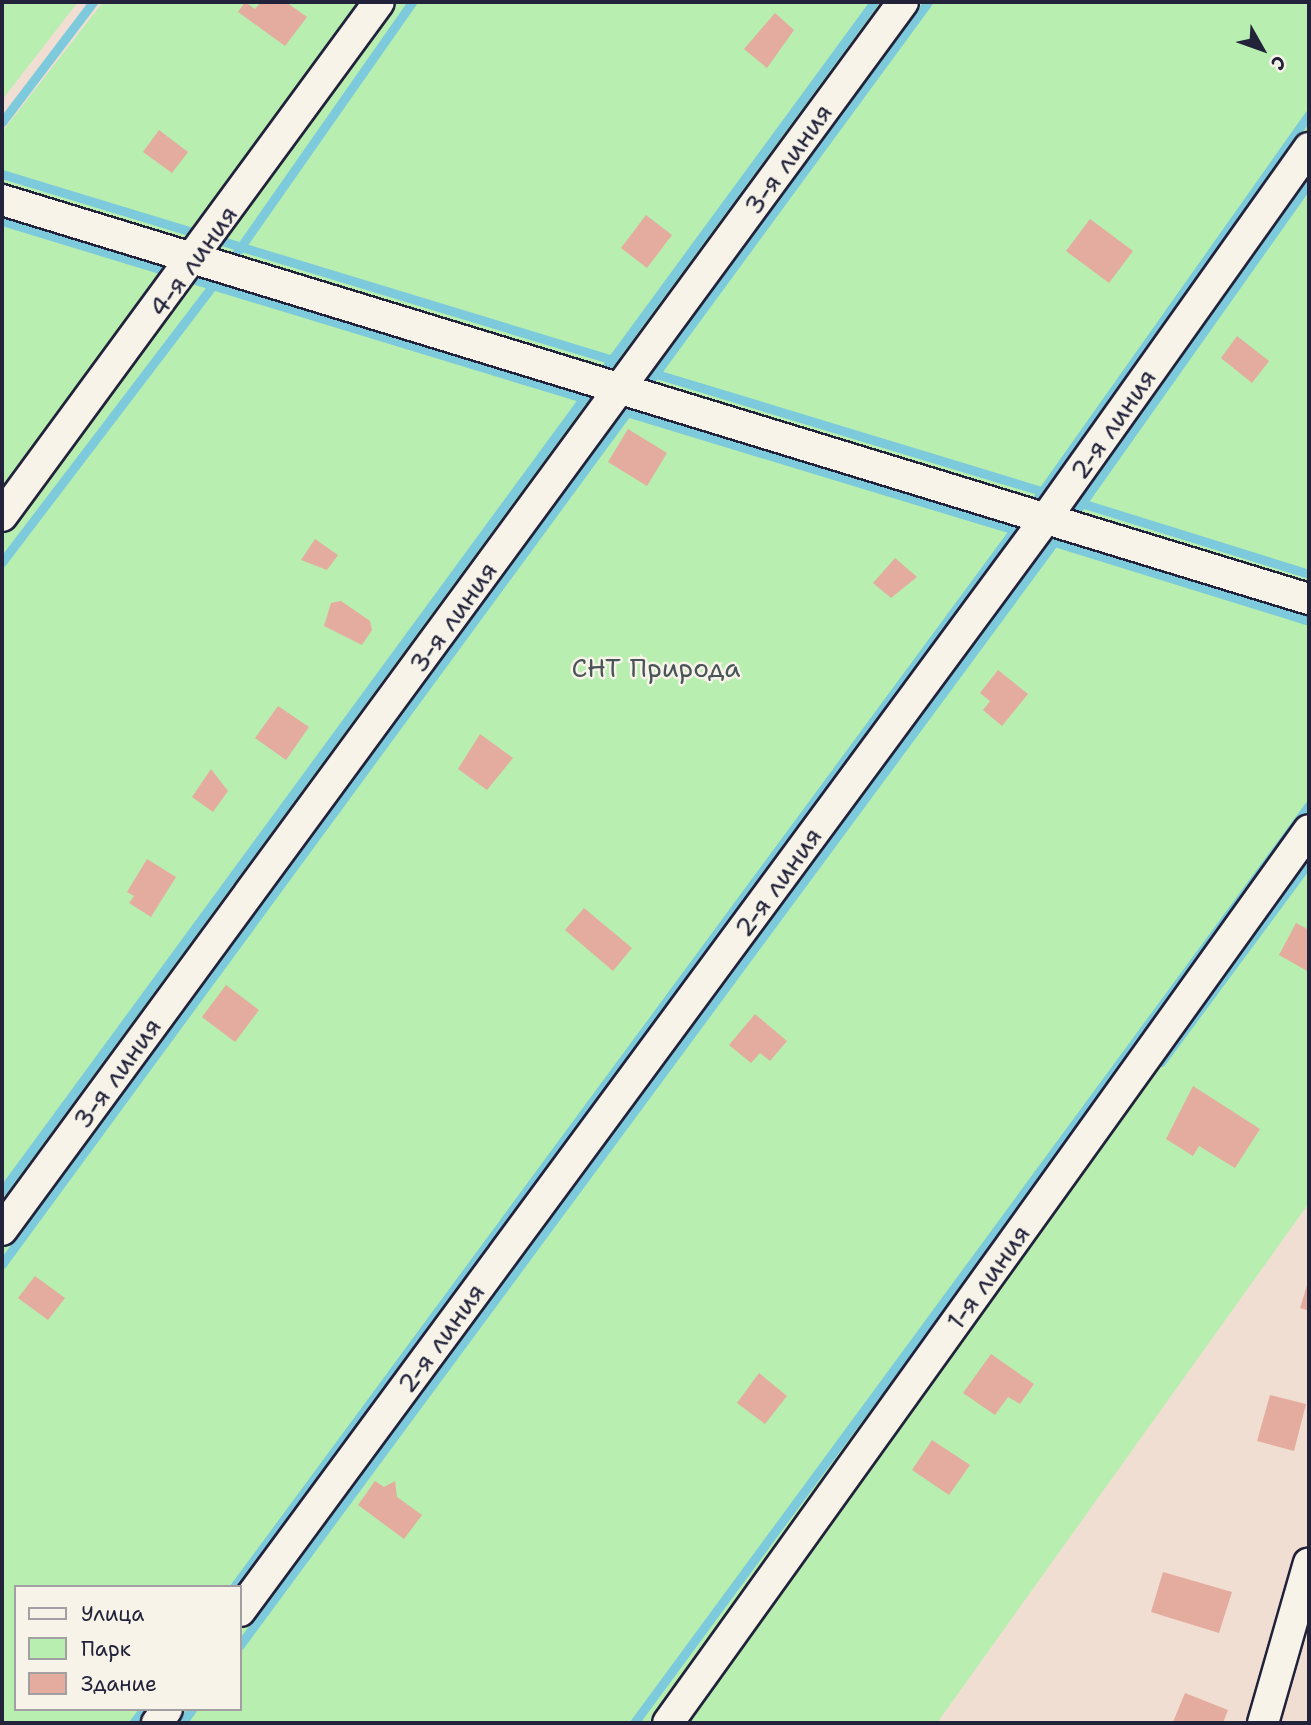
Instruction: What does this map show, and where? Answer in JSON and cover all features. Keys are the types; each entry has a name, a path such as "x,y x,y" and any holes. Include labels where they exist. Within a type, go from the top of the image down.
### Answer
{"street":[{"name":"4-я линия","path":"2,516 195,259 379,2"},
{"name":"3-я линия","path":"2,1230 903,2"},
{"name":"2-я линия","path":"242,1608 1046,518 1309,148"},
{"path":"2,200 1309,599"},
{"name":"1-я линия","path":"668,1723 1309,831"},
{"path":"1263,1723 1309,1563"}],"green space":[{"path":"2,2 78,2 2,100"},
{"name":"СНТ Природа","path":"103,2 1309,2 1309,1203 937,1723 2,1723 2,132"}],"building":[{"path":"245,2 255,9 261,2 286,2 307,17 285,46 238,12"},
{"path":"775,13 794,30 767,68 744,49"},
{"path":"159,130 188,152 172,173 143,152"},
{"path":"646,215 672,235 647,268 621,248"},
{"path":"1090,219 1133,251 1109,283 1066,251"},
{"path":"1237,336 1269,361 1252,383 1221,358"},
{"path":"628,429 667,453 647,486 608,462"},
{"path":"315,539 338,555 327,570 301,560"},
{"path":"895,558 917,577 891,598 873,583"},
{"path":"341,601 370,621 372,630 362,645 324,626 331,603"},
{"path":"998,670 1028,694 1002,726 983,710 990,701 980,693"},
{"path":"278,706 309,727 286,760 255,738"},
{"path":"480,734 513,758 487,790 458,769"},
{"path":"211,769 228,791 213,812 192,797"},
{"path":"147,859 176,877 151,917 129,903 134,896 127,892"},
{"path":"584,908 632,948 613,971 565,930"},
{"path":"1296,923 1309,930 1309,972 1279,955"},
{"path":"226,985 259,1010 235,1042 202,1017"},
{"path":"755,1014 787,1041 770,1061 760,1053 751,1063 729,1045"},
{"path":"1193,1086 1260,1129 1235,1168 1199,1146 1193,1156 1166,1139"},
{"path":"35,1276 65,1298 48,1320 18,1298"},
{"path":"1309,1279 1309,1311 1300,1308"},
{"path":"991,1354 1034,1384 1020,1404 1008,1397 995,1415 963,1393"},
{"path":"759,1373 787,1396 765,1424 737,1403"},
{"path":"1270,1395 1306,1404 1294,1451 1257,1441"},
{"path":"932,1440 970,1465 949,1495 912,1470"},
{"path":"375,1481 384,1487 395,1481 397,1497 422,1515 404,1539 358,1505"},
{"path":"1163,1572 1232,1592 1219,1633 1151,1612"},
{"path":"1185,1693 1228,1710 1223,1723 1173,1722"}],"waterway":[{"path":"2,122 93,2"},
{"path":"228,265 412,2"},
{"path":"2,1191 874,2"},
{"path":"2,1264 928,2"},
{"path":"235,1585 1031,507 1309,114"},
{"path":"2,174 616,361"},
{"path":"242,1642 1063,530 1309,182"},
{"path":"2,221 603,404"},
{"path":"2,562 215,282"},
{"path":"653,373 1045,492"},
{"path":"623,411 1018,531"},
{"path":"1078,502 1309,574"},
{"path":"1051,541 1309,621"},
{"path":"634,1723 1309,805"},
{"path":"1161,1062 1309,862"},
{"path":"133,1723 142,1711"},
{"path":"182,1723 191,1711"}]}
